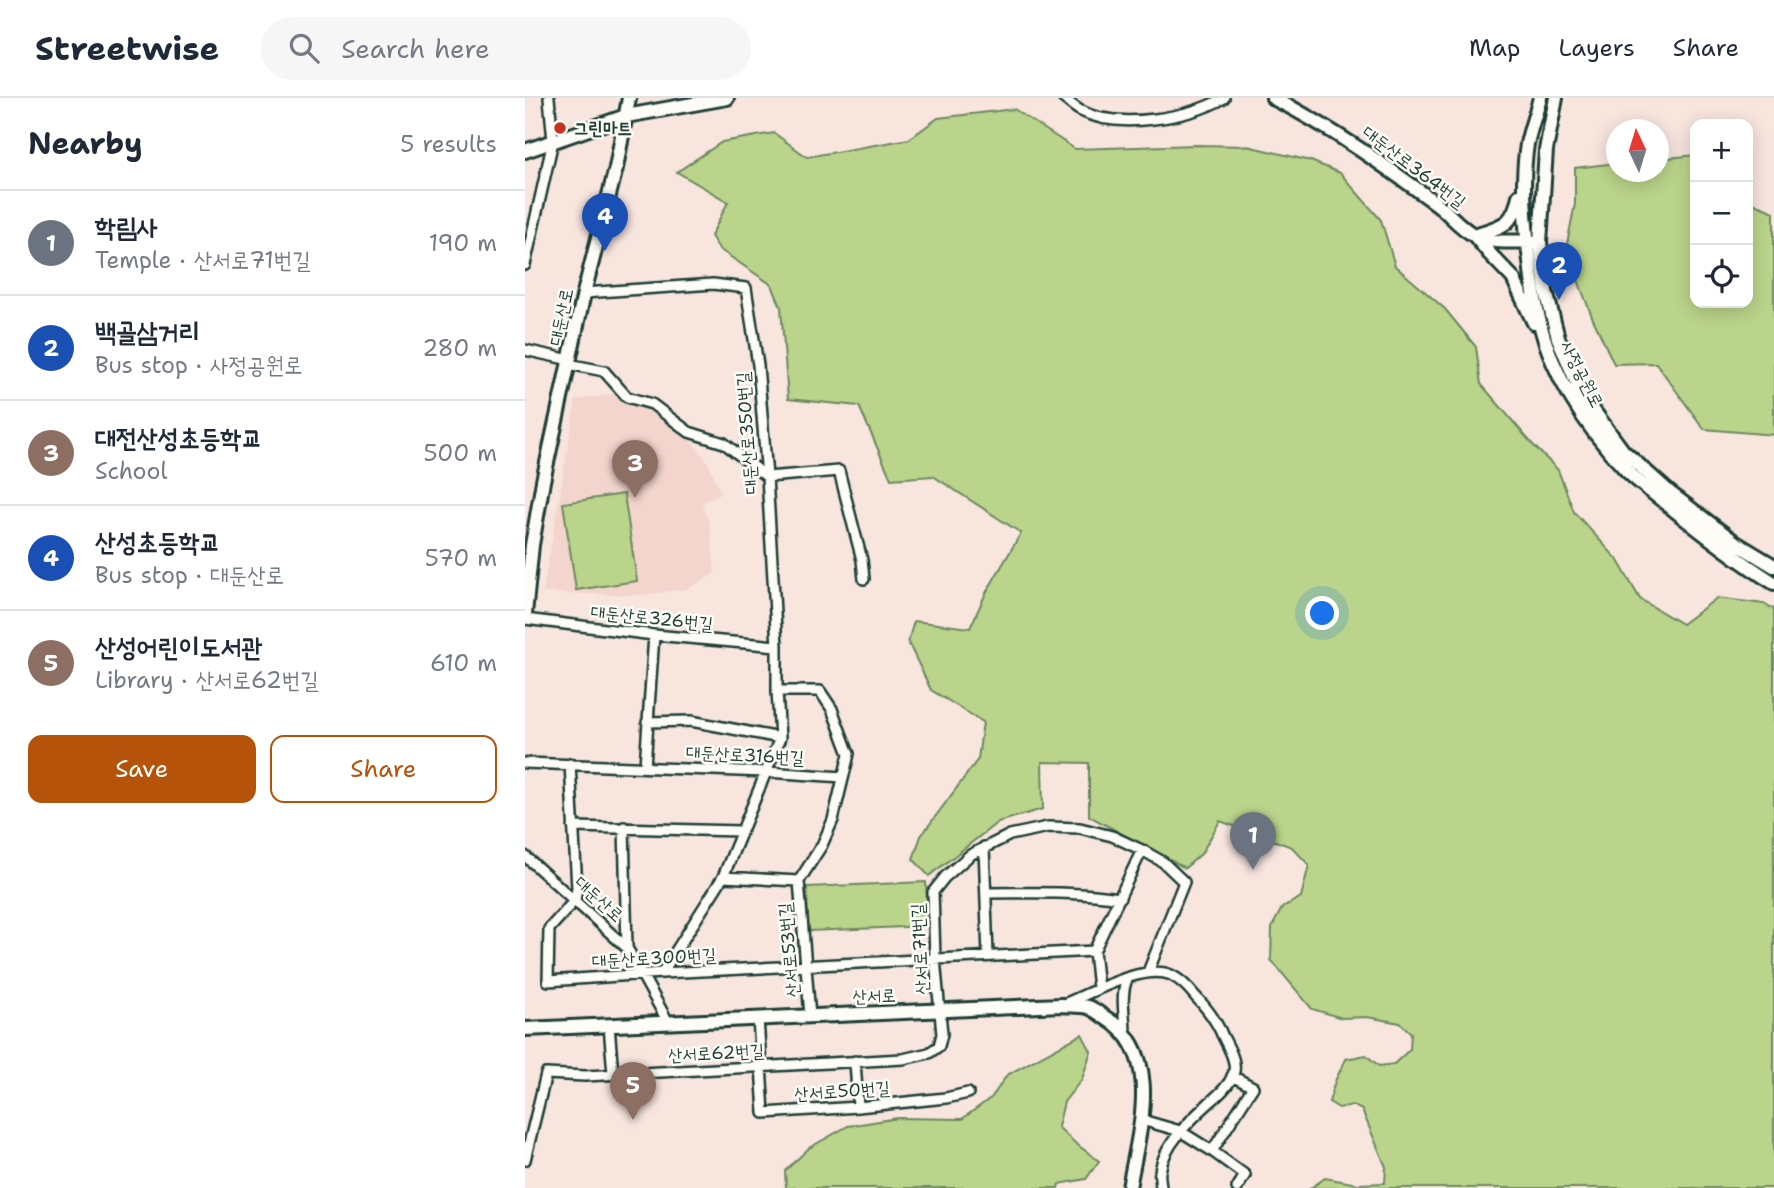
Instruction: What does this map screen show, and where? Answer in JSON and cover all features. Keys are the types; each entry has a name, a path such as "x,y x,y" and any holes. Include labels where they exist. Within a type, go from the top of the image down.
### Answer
{"main road":[{"name":"대둔산로","path":"525,614 529,545 584,293 616,169 629,98"},
{"path":"525,151 626,116 727,98"},
{"name":"대둔산로364번길","path":"1273,98 1310,117 1367,153 1437,204 1473,235 1513,278 1553,360"},
{"name":"사정공원로","path":"1540,98 1528,141 1524,190 1558,338 1582,396 1623,452 1670,494 1736,543 1774,566"},
{"name":"사정공원로","path":"1556,98 1534,242 1534,294 1541,326 1553,360 1580,413 1628,472 1698,530 1774,583"},
{"path":"1473,235 1504,225 1512,218 1517,209 1525,161"},
{"path":"1473,235 1491,241 1534,242"},
{"name":"산서로","path":"525,1029 1061,1005 1088,1007 1117,1025 1139,1059 1145,1087 1142,1120 1129,1188"}],"street":[{"path":"525,261 553,141 549,98"},
{"path":"1063,98 1080,111 1098,117 1137,120 1174,116 1206,107 1224,98"},
{"name":"대둔산로350번길","path":"584,293 713,284 746,288 758,365 777,646 780,738 723,877 662,973"},
{"path":"525,350 604,371 627,397 652,404 689,432 724,443 767,477 839,471 862,560 864,579"},
{"name":"대둔산로326번길","path":"525,620 777,646"},
{"path":"645,766 654,635"},
{"name":"산서로53번길","path":"777,691 820,691 832,709 849,754 832,821 822,845 799,881 810,1016"},
{"path":"647,722 691,721 780,738"},
{"name":"대둔산로316번길","path":"525,763 645,766 843,777"},
{"path":"570,764 577,888 575,900"},
{"path":"573,827 741,831"},
{"path":"624,827 627,948"},
{"name":"산서로71번길","path":"940,1011 933,892 954,869 984,847 1010,835 1048,827 1080,828 1112,835 1163,862 1184,882 1148,972"},
{"path":"984,847 988,956"},
{"path":"1098,988 1094,951 1142,850"},
{"name":"대둔산로","path":"525,856 627,948 668,1022"},
{"path":"723,877 799,881"},
{"path":"986,893 1049,893 1120,898"},
{"name":"대둔산로300번길","path":"575,900 549,929 548,981 1094,951"},
{"path":"1061,1005 1098,988 1148,972 1168,974 1182,981 1217,1023 1232,1057 1234,1071 1222,1092 1180,1131 1160,1171 1161,1188"},
{"path":"1125,1034 1123,998 1128,979"},
{"name":"산서로62번길","path":"525,1160 546,1074 585,1076 903,1059 929,1053 939,1046 942,1034 940,1011"},
{"path":"758,1018 760,1066"},
{"path":"609,1025 613,1074"},
{"path":"855,1061 858,1107"},
{"name":"산서로50번길","path":"760,1066 764,1113 858,1107 946,1098 968,1093"},
{"path":"1212,1151 1253,1087 1232,1076"},
{"path":"1142,1120 1180,1131 1212,1151 1245,1175 1237,1188"}],"shaded area":[{"path":"617,393 624,400 650,407 683,432 708,462 721,493 701,504 710,525 715,573 687,589 640,595 543,593 576,400"}],"green space":[{"path":"1014,109 1075,149 1247,146 1311,161 1340,173 1381,220 1395,266 1445,309 1476,347 1481,384 1558,470 1574,512 1617,559 1640,599 1682,624 1717,598 1764,604 1774,609 1774,1188 1309,1188 1325,1178 1358,1184 1385,1183 1386,1167 1362,1110 1352,1105 1339,1108 1329,1102 1335,1081 1346,1059 1366,1055 1379,1066 1394,1064 1410,1049 1411,1033 1400,1023 1367,1017 1342,1018 1312,1009 1271,960 1272,927 1282,908 1301,897 1309,865 1292,847 1220,821 1201,854 1185,868 1089,816 1089,763 1042,762 1043,809 998,822 929,876 913,859 921,836 978,759 983,722 931,690 908,642 914,621 970,628 986,593 1021,533 933,476 891,479 859,406 788,399 781,307 772,285 719,249 711,236 728,202 677,172 722,142 774,133 807,157 909,139 938,118"},
{"path":"1690,156 1690,308 1753,308 1753,203 1774,212 1774,435 1704,429 1656,363 1614,364 1566,249 1575,204 1575,168 1606,164 1606,182 1669,182 1669,158"},
{"path":"624,494 637,581 576,590 563,503"},
{"path":"926,882 928,926 808,931 807,887"},
{"path":"1082,1034 1091,1051 1082,1079 1064,1102 1058,1127 1099,1161 1086,1179 1059,1184 1058,1188 786,1188 785,1171 809,1148 848,1126 898,1118 962,1119 992,1097 1007,1075"}],"place":[{"name":"그린마트","path":"560,128"},
{"name":"산성초등학교","path":"605,251"},
{"name":"백골삼거리","path":"1559,300"},
{"name":"대전산성초등학교","path":"635,498"},
{"name":"학림사","path":"1253,870"},
{"name":"산성어린이도서관","path":"633,1120"}]}
